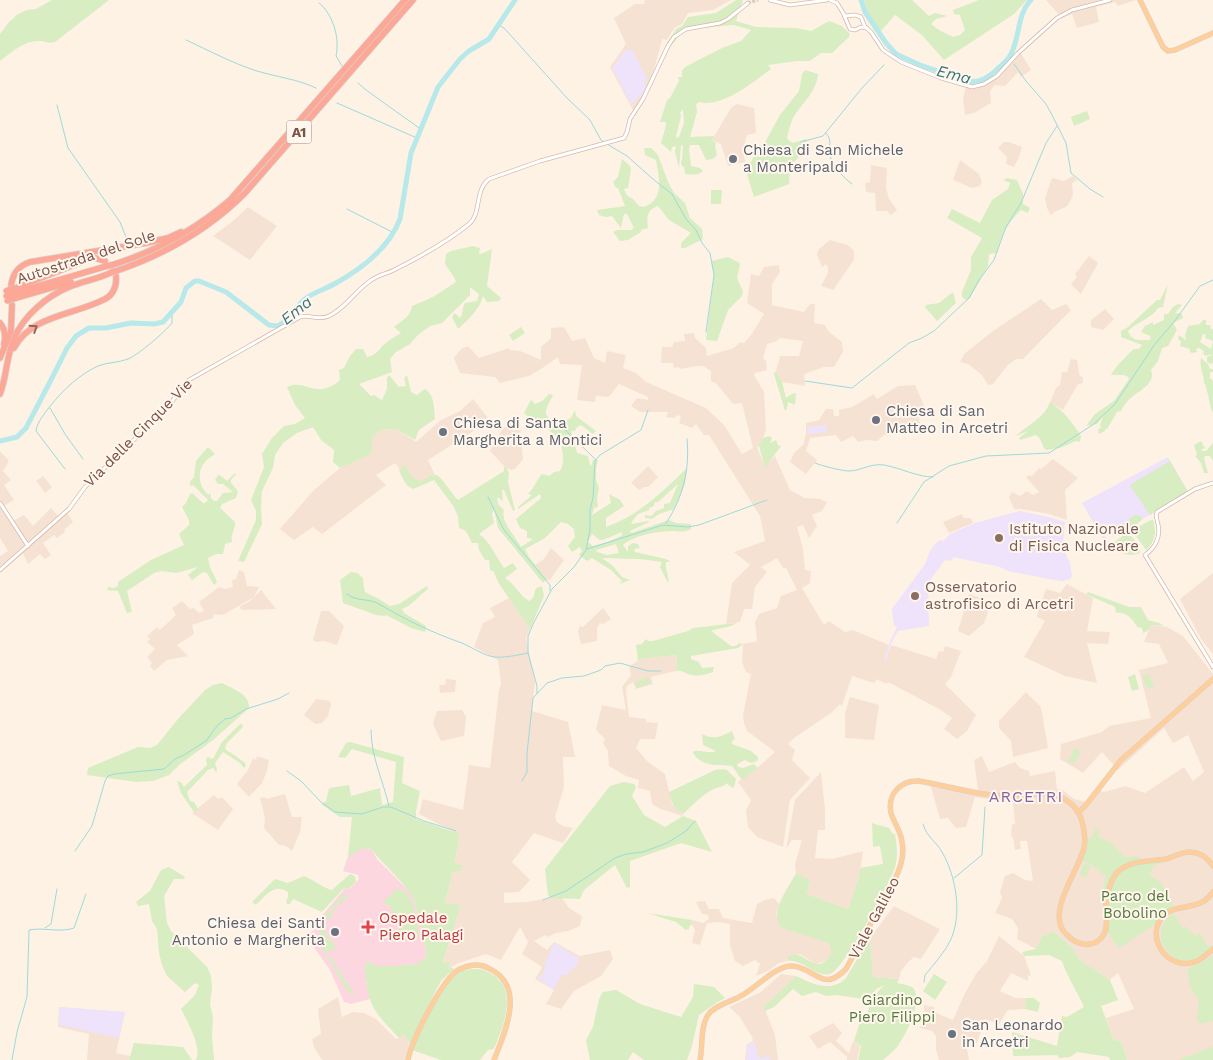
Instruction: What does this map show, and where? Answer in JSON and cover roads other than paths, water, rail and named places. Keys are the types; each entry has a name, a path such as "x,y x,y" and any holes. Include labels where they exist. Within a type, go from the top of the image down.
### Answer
{"highway":[{"name":"Autostrada del Sole","path":"0,303 9,295 143,254 177,239 210,217 240,189 405,0"},
{"name":"Autostrada del Sole","path":"9,295 115,273 170,249 202,231 245,193 413,0"},
{"path":"0,358 11,331 9,295 15,272 27,263 163,239 187,228 222,207"},
{"path":"9,295 84,260 96,258 108,264"},
{"path":"0,394 5,383 7,367 14,337 32,312 53,295 68,287 115,273 114,290 105,299 49,319 24,335 17,342 7,367"},
{"path":"0,323 5,334 0,358"}],"main road":[{"path":"1140,0 1163,47 1168,51 1175,50 1213,33"},
{"path":"1213,679 1121,760 1085,807 1078,812 1085,836 1082,854 1062,901 1058,917 1059,925 1064,933 1082,944 1093,944 1102,937 1105,933 1107,896 1112,880 1116,874 1128,866 1141,861 1164,859 1189,852 1204,856 1213,866"},
{"name":"Viale Galileo","path":"700,1060 705,1020 714,1009 748,993 782,967 796,967 822,980 840,976 846,969 902,863 902,840 890,806 893,794 900,786 908,781 919,781 1004,796 1045,792 1062,798 1074,806 1078,812"},
{"path":"1213,892 1201,903 1173,909 1162,918 1158,924 1157,931 1158,943 1162,952 1175,961 1194,962 1203,958 1213,949"},
{"path":"408,1060 414,1041 445,982 461,968 479,965 492,970 500,976 506,984 510,996 510,1013 494,1060"}],"street":[{"path":"770,0 790,5 829,0 837,3 849,28 859,30 863,22"},
{"path":"842,13 845,16 859,16 883,50 902,62 914,68 972,87 984,84 997,76 1018,53 1057,18 1073,10 1110,0"},
{"name":"Via delle Cinque Vie","path":"0,570 69,509 84,487 164,410 192,377 302,316 318,318 330,316 340,310 368,282 447,240 474,220 480,193 489,180 540,161 624,138 630,119 643,99 668,46 679,32 686,28 720,23 748,3"},
{"path":"847,23 850,16"},
{"path":"861,27 867,28"},
{"path":"1213,483 1196,489 1157,512 1158,538 1152,549 1145,555 1213,667"},
{"path":"0,504 28,546"}],"waterway":[{"name":"Ema","path":"0,441 17,437 26,428 67,348 76,336 89,328 106,328 131,323 154,324 163,322 181,302 186,288 195,281 226,292 269,325 278,326 287,320 298,306 312,294 332,285 365,264 382,248 400,219 411,153 438,87 460,59 489,39 515,0"},
{"name":"Ema","path":"861,0 865,12 886,43 896,54 920,65 967,81 982,80 1008,59 1014,47 1023,12 1031,0"},
{"path":"319,3 332,20 337,42 336,56 342,66"},
{"path":"498,24 505,29 567,98 590,120 604,142"},
{"path":"186,40 248,68 302,82 316,88"},
{"path":"1014,64 1046,104 1052,115 1066,143 1071,173 1103,197"},
{"path":"801,142 823,136 862,88 884,65"},
{"path":"358,83 422,130"},
{"path":"337,103 417,138"},
{"path":"57,105 68,148 120,222 128,242"},
{"path":"805,381 852,388 909,343 934,331 969,298 979,280 994,260 1006,227 1021,203 1046,143 1057,126"},
{"path":"826,133 830,141 830,155 833,163 852,184"},
{"path":"607,144 627,156 672,194 686,219 696,230 702,243 710,253 714,275 706,332"},
{"path":"347,209 394,233"},
{"path":"897,523 924,482 949,466 986,456 1049,453 1094,424 1115,404 1155,344 1174,322 1200,286 1213,280"},
{"path":"65,469 36,431 42,418 61,393 84,374 98,366 128,359 151,343 172,323 172,311"},
{"path":"50,408 65,434 83,459"},
{"path":"537,693 537,686 528,653 528,636 552,589 574,567 586,550 590,530 595,461 600,455 641,430 648,410"},
{"path":"555,420 596,460"},
{"path":"666,523 677,504 684,483 688,450 687,439"},
{"path":"815,463 849,471 874,465 884,465 921,476 933,477"},
{"path":"488,497 504,530 550,585 550,591"},
{"path":"587,549 663,525 688,527 699,525 767,500"},
{"path":"347,594 355,598 375,602 420,626 490,656 503,657 528,653"},
{"path":"522,781 527,772 527,753 533,698 547,683 562,678 584,676 601,670 605,666 620,663 648,671 661,671"},
{"path":"75,851 92,826 108,776 164,769 175,759 206,741 225,719 289,693"},
{"path":"371,730 375,759 389,806"},
{"path":"287,771 335,812 362,814 383,807 391,807 424,821 456,831"},
{"path":"954,878 982,855 985,807"},
{"path":"543,900 566,891 615,858 626,854 643,852 667,843 686,831 695,821"},
{"path":"923,824 927,833 940,848 947,862 954,884 957,908 954,931 950,941 925,975 924,982"},
{"path":"45,928 51,924 57,889"},
{"path":"12,1060 17,1032 27,997 29,930 63,930 74,928 86,894"}],"tunnel":[{"path":"748,3 758,0"}],"place":[{"name":"Chiesa di San Michele a Monteripaldi","path":"733,159"},
{"name":"Chiesa di San Matteo in Arcetri","path":"876,420"},
{"name":"Chiesa di Santa Margherita a Montici","path":"443,432"},
{"name":"Istituto Nazionale di Fisica Nucleare","path":"999,538"},
{"name":"Osservatorio astrofisico di Arcetri","path":"915,596"},
{"name":"Ospedale Piero Palagi","path":"368,927"},
{"name":"Chiesa dei Santi Antonio e Margherita","path":"335,932"},
{"name":"San Leonardo in Arcetri","path":"952,1034"}],"district":[{"name":"ARCETRI","path":"1026,796"}],"park label":[{"name":"Parco del Bobolino","path":"1135,904"},
{"name":"Giardino Piero Filippi","path":"892,1008"}]}
